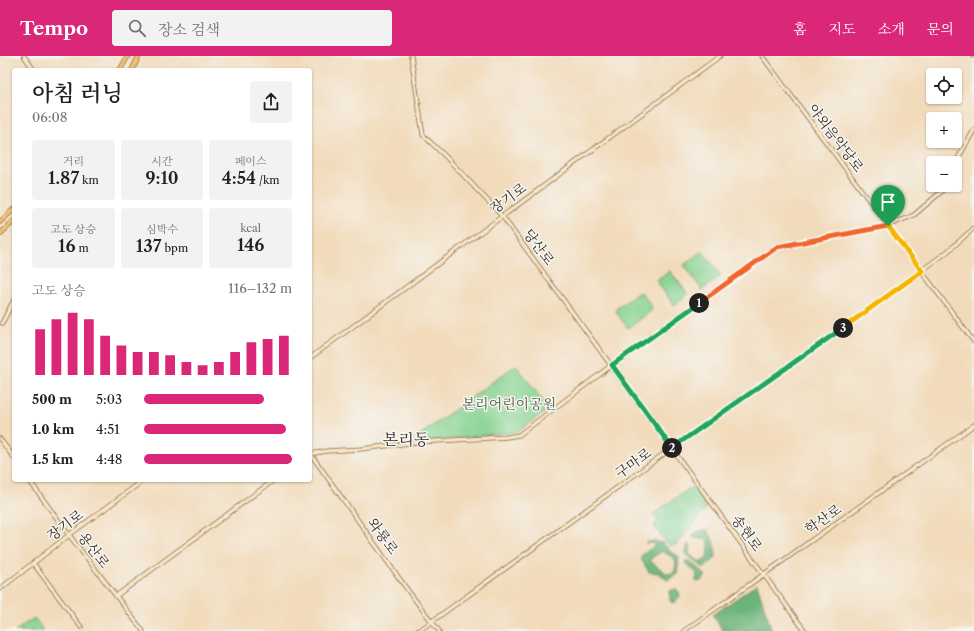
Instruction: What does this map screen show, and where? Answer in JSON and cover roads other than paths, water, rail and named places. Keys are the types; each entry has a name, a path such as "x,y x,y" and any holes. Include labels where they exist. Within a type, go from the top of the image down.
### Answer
{"main road":[{"path":"24,56 33,68"},
{"path":"121,68 128,56"},
{"path":"133,68 139,56"},
{"name":"당산로","path":"411,56 423,136 448,159 502,216 672,448"},
{"name":"장기로","path":"312,357 720,56"},
{"name":"야외음악당로","path":"762,56 974,342"},
{"path":"959,156 974,130"},
{"path":"312,454 419,442 519,435 612,365 777,247 888,226 914,215 941,192"},
{"path":"0,222 12,211"},
{"path":"0,234 12,223"},
{"name":"구마로","path":"418,631 431,620 922,271 947,252 974,228"},
{"path":"2,323 12,304"},
{"name":"학산로","path":"684,631 974,425"},
{"path":"0,439 12,455"},
{"name":"송현로","path":"672,448 805,631"},
{"name":"와룡로","path":"312,457 439,631"},
{"name":"용산로","path":"30,482 143,631"},
{"name":"장기로","path":"1,586 141,482"},
{"path":"116,596 271,482"},
{"path":"33,563 81,627"}],"district":[{"name":"본리동","path":"406,439"}],"park label":[{"name":"본리어린이공원","path":"509,404"}]}
